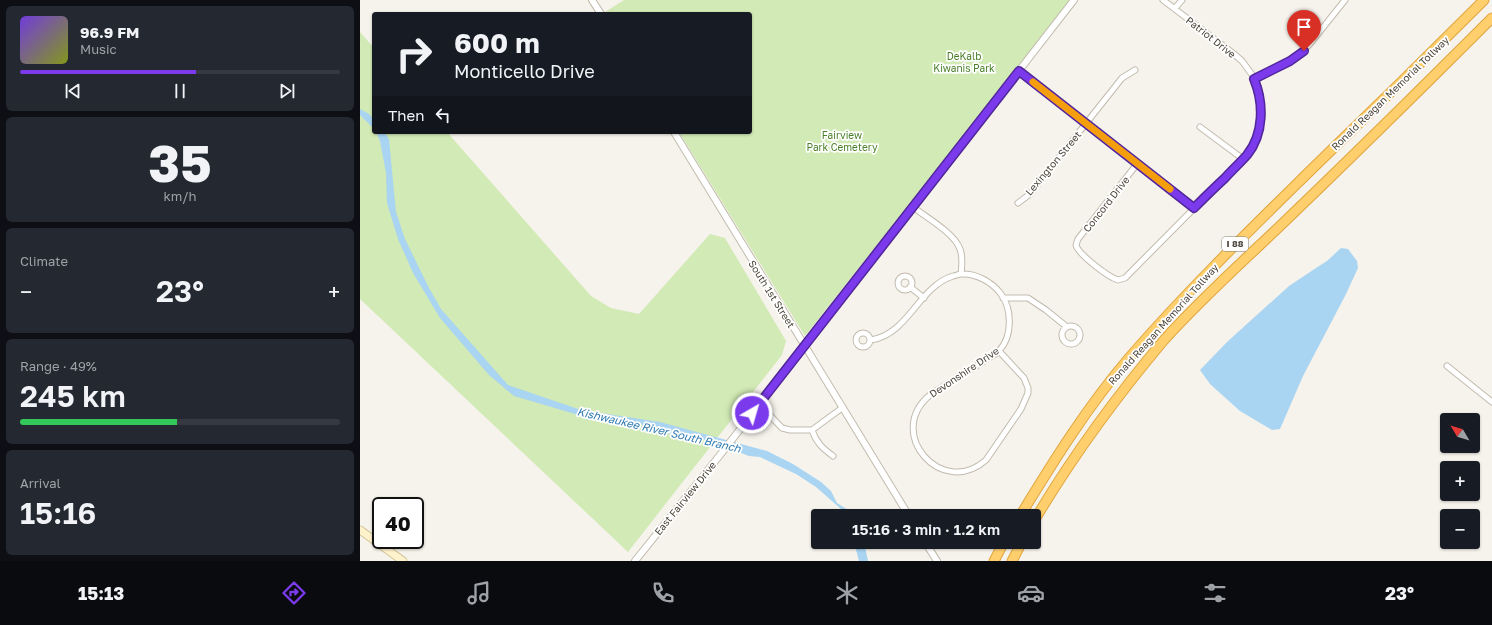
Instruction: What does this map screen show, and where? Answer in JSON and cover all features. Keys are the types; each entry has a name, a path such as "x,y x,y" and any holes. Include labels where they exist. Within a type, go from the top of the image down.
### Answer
{"highway":[{"name":"Ronald Reagan Memorial Tollway","path":"1024,509 1052,463 1087,413 1139,347 1224,255 1484,0"},
{"name":"Ronald Reagan Memorial Tollway","path":"1041,510 1098,424 1140,370 1191,311 1379,130 1492,18"},
{"path":"994,561 1000,549"},
{"path":"1012,561 1018,549"}],"main road":[{"path":"360,530 403,561"}],"street":[{"path":"592,0 600,12"},
{"name":"East Fairview Drive","path":"635,561 720,455 1074,0"},
{"name":"Patriot Drive","path":"1121,280 1125,278 1243,159 1254,145 1261,119 1258,89 1248,68 1238,58 1163,0"},
{"path":"1175,8 1182,0"},
{"path":"1254,79 1297,57 1304,51 1345,0"},
{"name":"Lexington Street","path":"1018,203 1030,194 1122,78 1135,70"},
{"path":"1019,71 1194,208"},
{"path":"1200,127 1243,159"},
{"name":"South 1st Street","path":"675,134 905,509"},
{"name":"Concord Drive","path":"1121,280 1115,280 1111,277 1079,252 1076,245 1078,239 1137,164"},
{"path":"913,207 947,233 957,243 961,253 961,274"},
{"path":"871,340 880,338 900,324 939,282 961,274 978,277 985,280 994,286 1003,298 1028,298 1041,306 1067,327"},
{"path":"910,287 924,298"},
{"name":"Devonshire Drive","path":"999,351 1024,378 1028,393 1021,409 986,460 978,466 967,471 958,472 945,471 936,467 920,452 913,436 913,423 916,412 921,403 930,395 999,351 1006,338 1009,325 1008,308 1003,298"},
{"path":"1447,366 1492,402"},
{"path":"759,404 782,428 790,430 812,430 842,408"},
{"path":"812,430 819,445 833,456"},
{"path":"929,549 937,561"}],"green space":[{"name":"Fairview Park Cemetery","path":"624,0 1070,0 805,336 680,134 752,134 752,12 605,12"},
{"path":"360,32 372,46 372,134 449,134 591,296 611,308 639,314 710,234 725,238 786,341 782,355 628,552 360,299"}],"water":[{"path":"360,109 369,114 372,118 372,127 360,115"},
{"name":"Kishwaukee River South Branch","path":"377,134 385,134 389,139 396,212 405,239 429,288 441,309 508,385 581,410 660,422 767,451 793,464 821,482 831,491 837,503 846,509 841,509 816,487 796,474 760,457 749,456 710,441 670,434 644,427 640,423 614,423 599,421 514,396 489,375 440,318 413,273 398,239 387,203 386,173 380,141"},
{"path":"1341,248 1348,249 1357,261 1358,268 1303,376 1280,429 1272,430 1240,411 1210,384 1200,370 1227,342 1289,286 1327,261"},
{"path":"856,549 865,549 868,561 859,561"}],"slow traffic":[{"path":"1033,82 1170,189"}],"route":[{"path":"752,413 1019,71 1194,208 1247,155 1254,145 1261,119 1260,99 1254,79 1290,61 1304,51"}],"park label":[{"name":"DeKalb Kiwanis Park","path":"964,62"}]}
